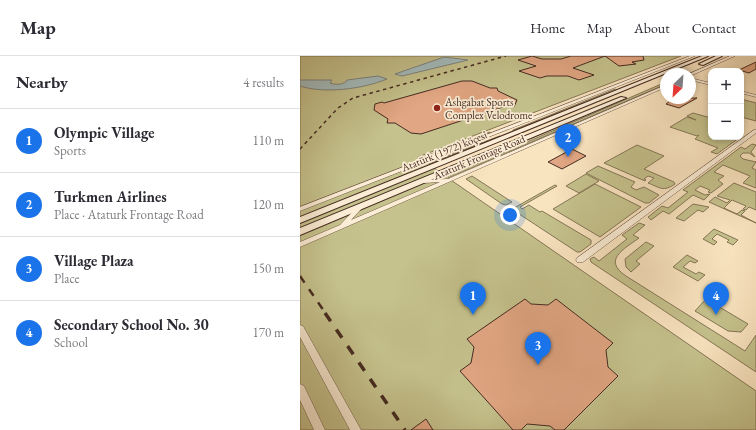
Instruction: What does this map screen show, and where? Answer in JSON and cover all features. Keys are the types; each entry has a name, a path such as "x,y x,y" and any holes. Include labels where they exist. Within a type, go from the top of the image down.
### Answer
{"main road":[{"path":"693,56 698,56"},
{"name":"Atatürk (1972) köçesi","path":"300,220 511,136 621,88 706,56"},
{"path":"693,68 718,59"},
{"name":"Atatürk (1972) köçesi","path":"300,232 660,82"},
{"path":"503,132 511,136"}],"street":[{"name":"Ataturk Frontage Road","path":"300,209 621,88 693,56"},
{"path":"696,72 718,59 733,56"},
{"path":"696,80 708,83"},
{"name":"Ataturk Frontage Road","path":"300,245 660,89"},
{"path":"744,93 756,96"},
{"path":"580,260 756,131"},
{"path":"424,181 450,180"},
{"path":"342,226 360,207"},
{"path":"300,329 356,430"},
{"path":"300,389 320,430"}],"shaded area":[{"path":"300,56 681,56 418,157 420,158 490,132 490,134 423,160 427,163 500,136 429,164 446,177 660,85 660,87 448,178 756,391 756,430 300,430"},
{"path":"615,89 617,90 513,131 513,130"},
{"path":"744,100 756,103 756,121 744,118"},
{"path":"693,113 708,117 708,140 736,140 717,154 711,152 718,148 695,139 699,135 697,136 670,127 687,117 696,120 687,116"},
{"path":"752,144 756,145 751,152 755,157 749,153 743,153 740,156 743,159 756,162 752,168 756,170 756,188 743,183 750,176 723,165 714,172 724,176 718,180 723,184 711,193 708,192 710,190 700,186 695,190 705,195 710,194 704,200 693,195 669,214 663,211 651,220 648,217 662,206 668,208 688,192 683,190 741,147 745,149"},
{"path":"637,145 664,156 644,169 674,182 675,184 665,189 659,188 648,183 654,178 648,176 644,179 646,180 645,181 604,163"},
{"path":"598,166 635,182 631,187 636,190 644,187 659,195 649,203 645,203 586,173"},
{"path":"586,174 599,181 579,193 566,186"},
{"path":"472,176 512,202 506,205 502,204 466,179"},
{"path":"734,183 756,192 756,210 749,207 746,210 743,209 746,206 732,200 724,208 737,214 742,210 745,211 741,215 756,223 709,202 715,197 727,203 730,200 717,196"},
{"path":"595,184 641,207 600,237 553,209"},
{"path":"555,185 557,186 520,207 522,209 529,205 540,212 542,211 591,240 591,244 580,252 577,252 513,210 514,208"},
{"path":"693,204 709,207 703,212 698,210 684,221 676,218"},
{"path":"639,223 645,225 633,235 639,238 627,246 618,255 616,265 619,270 626,276 745,351 756,335 756,372 591,262 590,259 594,257 599,261 627,239 622,235"},
{"path":"714,229 738,240 733,245 727,242 729,240 717,234 712,239 717,242 714,245 703,239"},
{"path":"646,242 654,246 636,261 640,264 631,272 626,267 625,259"},
{"path":"687,255 698,261 695,263 690,261 683,267 696,274 699,272 705,275 698,281 673,267"},
{"path":"706,299 748,324 741,332 728,331 695,311"}],"water":[{"path":"444,57 468,60 402,76 395,74"},
{"path":"378,76 387,79 355,88 332,90 320,90 300,86 300,80 332,80 330,83 339,84 346,82 347,80"}],"building":[{"path":"532,56 542,59 561,59 571,56 605,56 573,68 594,75 579,80 568,76 547,76 540,78 519,71 536,66 518,60"},
{"path":"605,56 643,56 644,60 632,62 636,64 619,66"},
{"path":"756,62 756,69 749,73 744,72 743,68"},
{"name":"Ashgabat Sports Complex Velodrome","path":"462,81 472,81 490,88 497,88 498,91 517,100 514,107 509,105 421,134 411,133 395,123 387,123 388,119 374,110 375,104 382,102 384,103"},
{"path":"666,104 686,104 679,108"},
{"path":"572,149 586,156 562,169 548,162"},
{"path":"525,299 531,304 548,305 556,299 613,343 606,350 608,367 618,376 564,430 555,430 550,426 527,424 521,430 513,430 460,371 471,363 474,347 467,339"},
{"path":"426,419 433,430 411,430"}],"railway":[{"path":"300,149 338,108 353,98 506,56"},
{"path":"300,276 326,314"},
{"path":"325,313 405,430"}],"place":[{"name":"Ashgabat Sports Complex Velodrome","path":"437,108"},
{"name":"Turkmen Airlines","path":"568,157"},
{"name":"Olympic Village","path":"473,315"},
{"name":"Secondary School No. 30","path":"716,315"},
{"name":"Village Plaza","path":"538,365"}]}
